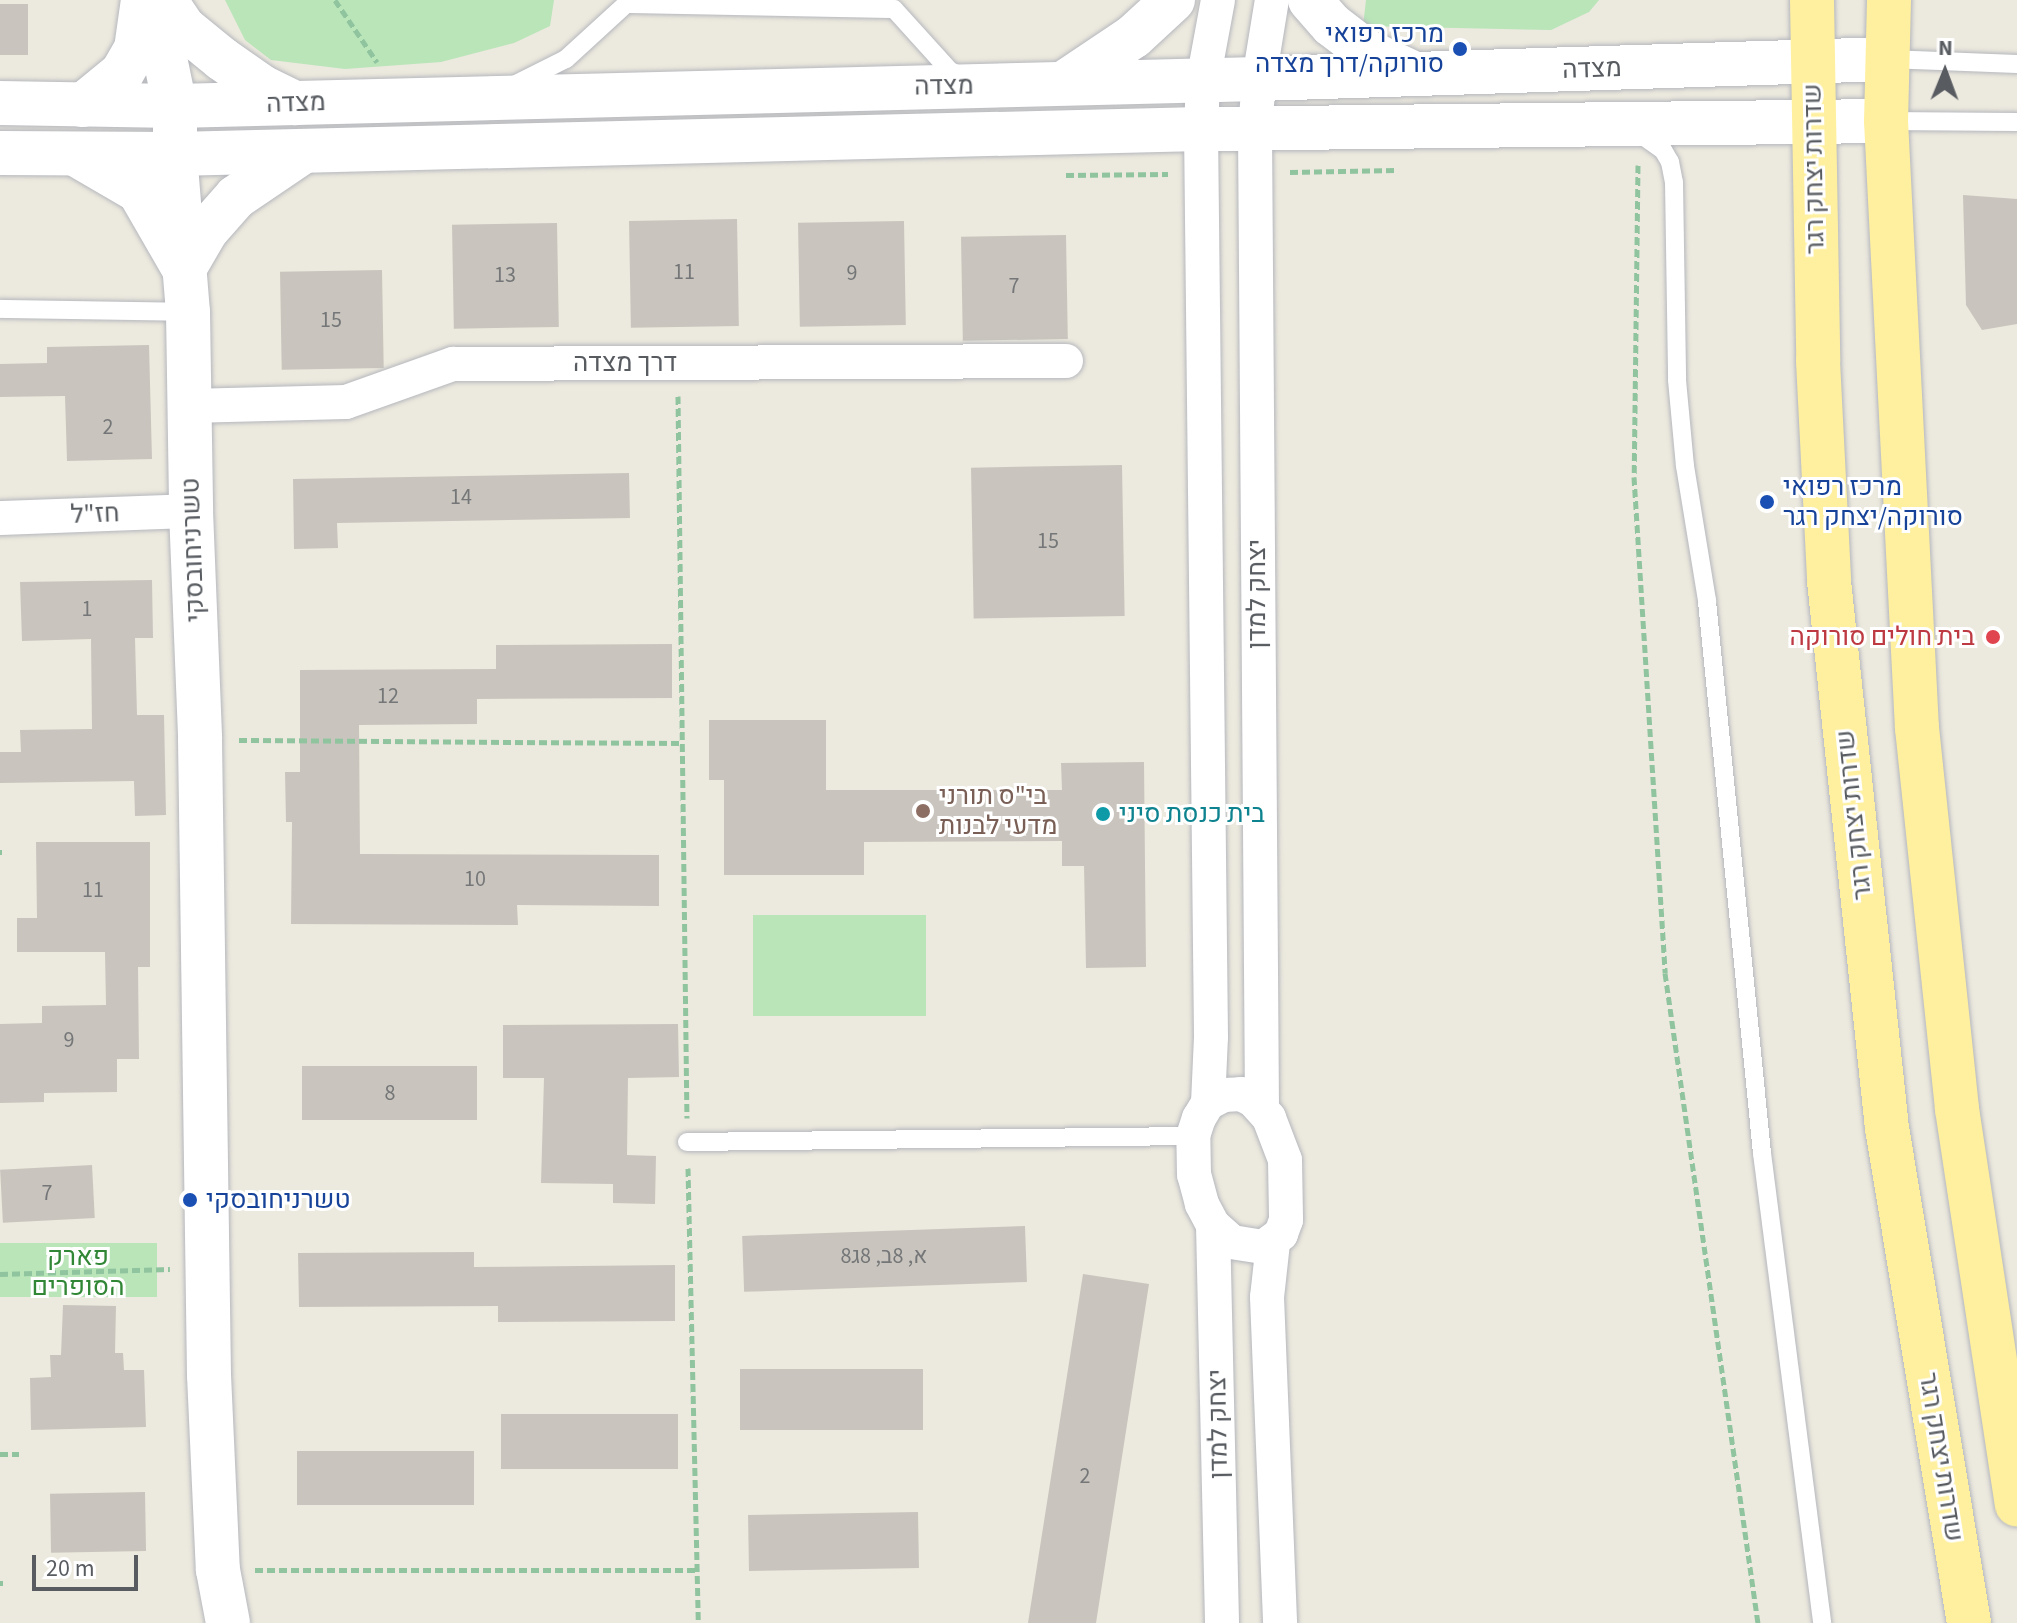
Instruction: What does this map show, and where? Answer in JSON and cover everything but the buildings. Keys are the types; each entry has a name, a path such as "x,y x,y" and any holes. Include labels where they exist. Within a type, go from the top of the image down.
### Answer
{"main road":[{"path":"83,105 122,73 136,49 143,0"},
{"name":"טשרניחובסקי","path":"153,0 175,106 175,154 188,312 191,511 200,739 207,1268 218,1570 228,1623"},
{"path":"165,0 184,28 222,59 262,87 295,103"},
{"path":"1063,83 1134,36 1173,0"},
{"path":"1310,0 1332,25 1366,51 1415,74"},
{"name":"שדרות יצחק רגר","path":"1812,0 1818,361 1834,628 1887,1128 1969,1623"},
{"path":"1889,0 1886,121 1917,728 1957,1109 2017,1504"},
{"name":"מצדה","path":"0,103 175,106 1203,81 1888,59"},
{"name":"מצדה","path":"0,153 175,154 1201,129 1886,121"},
{"path":"77,154 139,191 184,269 206,231 236,197 304,151"},
{"name":"טשרניחובסקי","path":"204,1623 218,1570"}],"street":[{"name":"יצחק למדן","path":"1208,1103 1211,1037 1201,129 1203,81 1218,0"},
{"name":"יצחק למדן","path":"1262,1108 1255,130 1259,79 1272,0"},
{"name":"דרך מצדה","path":"189,406 346,402 453,364 1066,361"},
{"name":"חז\"ל","path":"0,518 191,511"},
{"path":"1241,1094 1262,1108 1277,1134 1288,1183 1286,1220 1273,1243 1251,1248 1232,1242 1213,1225 1202,1204 1194,1175 1193,1136 1208,1103 1224,1095 1241,1094"},
{"name":"יצחק למדן","path":"1213,1225 1222,1623"},
{"name":"יצחק למדן","path":"1273,1243 1267,1297 1280,1623"}],"lane":[{"path":"470,98 522,83 566,59 626,4 894,9 950,71 985,85"},
{"path":"1888,59 2017,64"},
{"path":"1886,121 2017,122"},
{"path":"1624,124 1663,150 1670,162 1674,182 1677,380 1685,466 1707,601 1762,1153 1822,1623"},
{"path":"0,309 188,312"},
{"path":"687,1142 1193,1136"}],"path":[{"path":"335,0 402,100"},
{"path":"1638,165 1634,477 1665,973 1758,1623"},
{"path":"677,363 687,1142 698,1623"},
{"path":"200,739 682,743"},
{"path":"0,1274 207,1268"},
{"path":"0,1454 19,1454"},
{"path":"218,1570 697,1570"}],"green space":[{"path":"225,0 554,0 550,26 514,43 441,62 345,69 271,60 245,40"},
{"path":"1366,0 1599,0 1589,12 1551,30 1363,26"},
{"path":"753,915 926,915 926,1016 753,1016"},
{"name":"פארק הסופרים","path":"0,1243 157,1243 157,1297 0,1297"}],"place":[{"name":"מרכז רפואי סורוקה/דרך מצדה","path":"1460,49"},
{"name":"מרכז רפואי סורוקה/יצחק רגר","path":"1767,502"},
{"name":"בית חולים סורוקה","path":"1993,637"},
{"name":"בי\"ס תורני מדעי לבנות","path":"923,811"},
{"name":"בית כנסת סיני","path":"1103,814"},
{"name":"טשרניחובסקי","path":"190,1200"}]}
